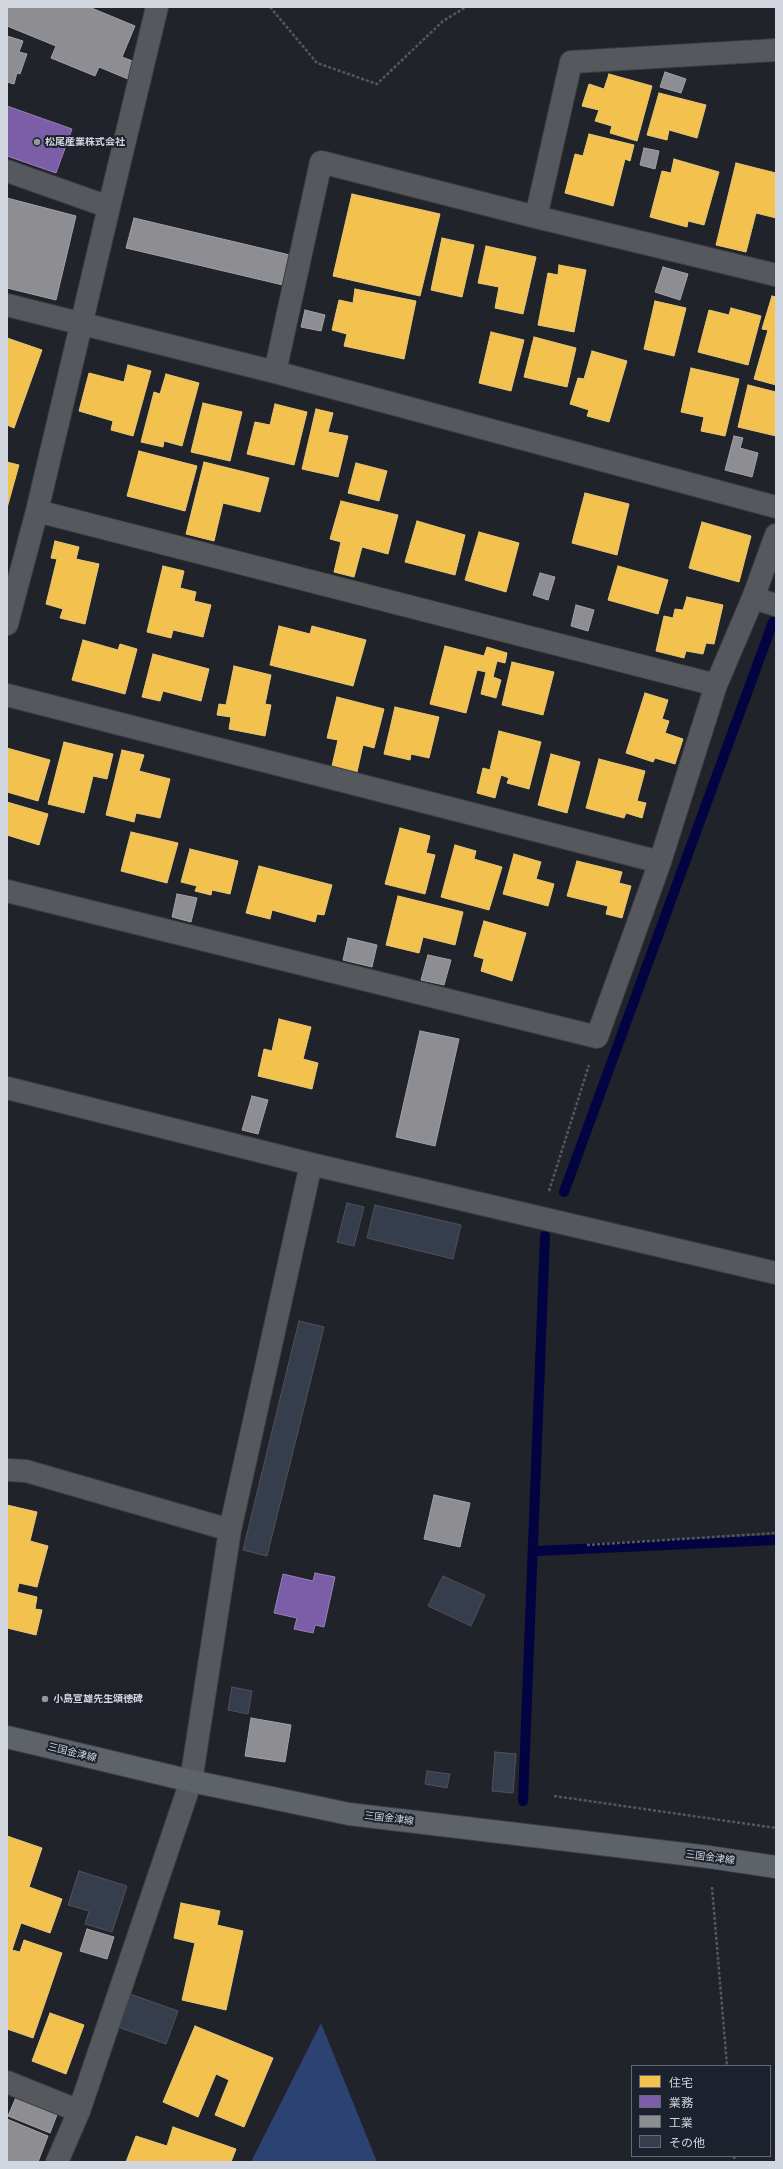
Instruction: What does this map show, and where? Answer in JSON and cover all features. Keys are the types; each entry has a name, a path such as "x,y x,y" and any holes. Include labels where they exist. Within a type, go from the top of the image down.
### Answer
{"main road":[{"name":"三国金津線","path":"7,1737 190,1781 349,1814 709,1857 776,1867"}],"street":[{"path":"7,624 37,511 157,7"},
{"path":"536,217 571,62 776,50"},
{"path":"275,372 320,162 536,217 776,275"},
{"path":"7,171 109,207"},
{"path":"7,305 82,322 275,372 776,507"},
{"path":"37,511 716,685"},
{"path":"7,891 597,1037 660,862 716,685 753,598 776,535"},
{"path":"753,598 776,605"},
{"path":"7,695 660,862"},
{"path":"7,1088 311,1164 776,1273"},
{"path":"57,2162 79,2111 190,1781 230,1530 311,1164"},
{"path":"7,1470 26,1471 230,1530"},
{"path":"7,2082 79,2111"}],"path":[{"path":"270,7 317,63 377,84 443,21 466,7"},
{"path":"541,1218 597,1037"},
{"path":"587,1545 776,1533"},
{"path":"554,1796 776,1828"},
{"path":"709,1857 727,2065"}],"shaded area":[{"path":"321,2023 377,2162 251,2162"}],"building: 住宅":[{"path":"609,74 652,86 637,141 610,133 612,126 595,121 599,110 582,106 589,84 604,89"},
{"path":"659,93 706,105 697,138 669,130 667,140 647,135"},
{"path":"589,134 634,145 630,161 625,159 613,206 565,193 575,154 583,156"},
{"path":"674,159 719,172 704,225 688,221 687,227 650,217 662,171 671,173"},
{"path":"736,163 776,173 776,218 756,213 746,252 716,245"},
{"path":"352,194 440,214 420,296 333,276"},
{"path":"442,238 474,245 462,297 431,290"},
{"path":"486,246 536,257 523,314 495,308 499,287 478,283"},
{"path":"559,265 586,270 574,332 538,325 548,273 558,275"},
{"path":"355,289 416,301 404,359 344,346 347,334 332,330 339,300 353,303"},
{"path":"772,296 776,297 776,385 754,379 768,330 762,329"},
{"path":"655,301 686,308 674,356 644,349"},
{"path":"731,308 761,316 748,365 698,352 709,310 729,315"},
{"path":"491,332 524,340 511,391 479,383"},
{"path":"534,337 576,348 567,387 524,377"},
{"path":"7,338 42,350 14,428 7,425"},
{"path":"592,351 627,361 609,422 587,416 589,410 570,404 578,378 584,379"},
{"path":"128,365 151,371 133,436 111,430 113,421 79,411 89,373 124,382"},
{"path":"691,368 739,379 725,436 701,431 704,417 681,412"},
{"path":"166,374 199,383 182,446 164,441 163,447 141,442 154,392 160,394"},
{"path":"748,385 776,392 776,436 738,427"},
{"path":"203,403 242,412 230,461 191,452"},
{"path":"275,404 307,412 294,465 247,454 255,422 270,425"},
{"path":"316,409 333,413 328,432 348,436 338,477 302,469"},
{"path":"139,451 197,466 185,511 127,496"},
{"path":"7,462 19,465 7,508"},
{"path":"204,462 269,478 260,512 223,503 214,541 186,534"},
{"path":"356,463 387,471 379,501 348,493"},
{"path":"585,493 629,504 617,555 572,543"},
{"path":"341,501 398,515 388,554 362,547 354,577 334,572 341,542 330,539"},
{"path":"417,521 465,535 455,575 405,562"},
{"path":"702,522 751,536 739,582 689,568"},
{"path":"479,532 519,543 506,592 465,580"},
{"path":"55,541 79,547 76,559 99,564 85,624 60,618 63,609 46,604 57,559 51,558"},
{"path":"163,566 184,571 180,588 196,592 194,601 211,605 203,637 173,630 171,638 147,632"},
{"path":"618,566 668,580 658,614 608,600"},
{"path":"687,597 723,605 714,644 706,643 703,654 686,651 684,658 656,651 664,616 673,618 675,609 683,610"},
{"path":"279,626 310,634 312,626 366,640 353,686 270,665"},
{"path":"83,640 118,650 120,644 137,649 125,694 72,680"},
{"path":"445,646 484,656 487,647 507,653 505,663 497,661 493,677 501,680 496,698 481,694 486,672 477,670 466,713 430,704"},
{"path":"153,654 209,669 201,701 163,691 160,701 142,697"},
{"path":"512,662 554,672 543,715 502,705"},
{"path":"234,666 271,675 265,704 271,705 265,736 229,729 231,717 217,715 219,704 226,705"},
{"path":"645,693 668,700 662,719 669,721 665,733 683,739 675,764 655,758 653,762 626,753"},
{"path":"337,697 384,709 374,748 363,745 357,772 332,766 338,740 327,738"},
{"path":"395,707 439,717 429,758 411,754 410,760 384,754"},
{"path":"499,731 541,742 529,789 507,783 509,778 501,775 495,798 477,793 483,768 490,770"},
{"path":"64,742 113,754 107,779 93,776 84,813 48,804"},
{"path":"7,748 50,760 38,801 7,792"},
{"path":"122,750 144,755 139,771 170,779 160,818 136,813 134,822 106,815"},
{"path":"551,754 580,762 567,813 538,805"},
{"path":"599,759 645,771 637,801 646,803 642,818 626,813 624,818 586,808"},
{"path":"7,802 48,814 39,845 7,835"},
{"path":"400,828 430,836 426,853 435,855 425,894 385,884"},
{"path":"131,832 178,843 167,883 121,871"},
{"path":"455,845 476,851 474,859 502,867 489,910 441,897"},
{"path":"190,849 238,861 230,894 212,890 211,895 195,891 197,886 181,882"},
{"path":"514,854 541,862 536,879 554,884 548,906 503,894"},
{"path":"577,861 622,872 619,883 631,886 622,918 606,914 608,906 567,896"},
{"path":"259,866 332,885 324,915 317,914 315,922 272,910 270,919 246,913"},
{"path":"398,896 463,912 455,945 423,937 419,953 386,945"},
{"path":"484,921 526,933 512,981 481,971 484,959 474,956"},
{"path":"279,1019 311,1027 303,1059 318,1063 312,1089 258,1076 264,1049 272,1051"},
{"path":"7,1505 37,1512 30,1541 48,1546 37,1587 19,1583 17,1592 37,1597 35,1609 42,1610 36,1635 7,1628"},
{"path":"7,1836 42,1848 29,1887 62,1899 50,1933 21,1923 12,1950 20,1952 24,1940 62,1953 33,2038 7,2029"},
{"path":"181,1903 220,1911 217,1925 243,1931 226,2010 182,2000 195,1943 174,1938"},
{"path":"50,2013 84,2025 66,2074 32,2061"},
{"path":"195,2026 273,2058 244,2127 215,2115 229,2080 216,2074 198,2117 163,2102"},
{"path":"173,2127 236,2149 231,2162 126,2162 136,2136 167,2146"}],"building: 業務":[{"name":"松尾産業株式会社","path":"7,106 72,129 56,173 7,156"},
{"path":"315,1573 335,1577 324,1627 315,1625 313,1633 294,1629 297,1618 274,1613 283,1574 313,1581"}],"building: 工業":[{"path":"7,7 89,7 135,26 122,57 135,62 128,79 99,67 95,76 51,58 56,46 7,26"},
{"path":"7,36 23,41 19,52 27,54 20,74 17,73 14,84 7,82"},
{"path":"665,72 686,79 681,93 660,87"},
{"path":"644,148 659,151 655,169 640,165"},
{"path":"7,198 76,216 56,300 7,288"},
{"path":"134,218 290,255 283,285 126,248"},
{"path":"663,267 688,274 680,300 655,292"},
{"path":"305,310 325,315 321,331 301,327"},
{"path":"734,436 743,438 740,448 758,453 752,477 725,470"},
{"path":"540,573 555,577 548,600 533,595"},
{"path":"576,605 594,610 588,631 571,626"},
{"path":"177,894 197,898 191,922 172,917"},
{"path":"348,938 377,945 372,967 343,960"},
{"path":"428,955 451,960 444,985 421,980"},
{"path":"420,1031 459,1039 435,1146 396,1137"},
{"path":"252,1096 268,1100 258,1134 242,1130"},
{"path":"434,1495 470,1503 460,1547 424,1539"},
{"path":"251,1718 291,1725 285,1762 245,1756"},
{"path":"87,1929 114,1937 107,1959 80,1951"},
{"path":"17,2095 58,2112 50,2133 8,2116"},
{"path":"7,2119 48,2136 38,2162 7,2162"}],"building: その他":[{"path":"347,1203 364,1207 354,1246 337,1242"},
{"path":"375,1205 461,1225 453,1259 367,1238"},
{"path":"299,1321 324,1327 267,1556 243,1550"},
{"path":"443,1576 485,1595 471,1626 428,1606"},
{"path":"232,1687 252,1691 248,1714 228,1710"},
{"path":"495,1752 516,1754 513,1793 492,1791"},
{"path":"427,1771 450,1774 447,1788 425,1784"},
{"path":"79,1871 127,1886 112,1932 85,1924 89,1911 68,1905"},
{"path":"130,1994 178,2011 166,2044 118,2027"}],"waterway":[{"path":"564,1192 773,622 776,623"},
{"path":"523,1801 545,1236"},
{"path":"536,1551 776,1540"}],"place":[{"name":"松尾産業株式会社","path":"37,142"},
{"name":"小島宣雄先生頌徳碑","path":"45,1699"}]}
